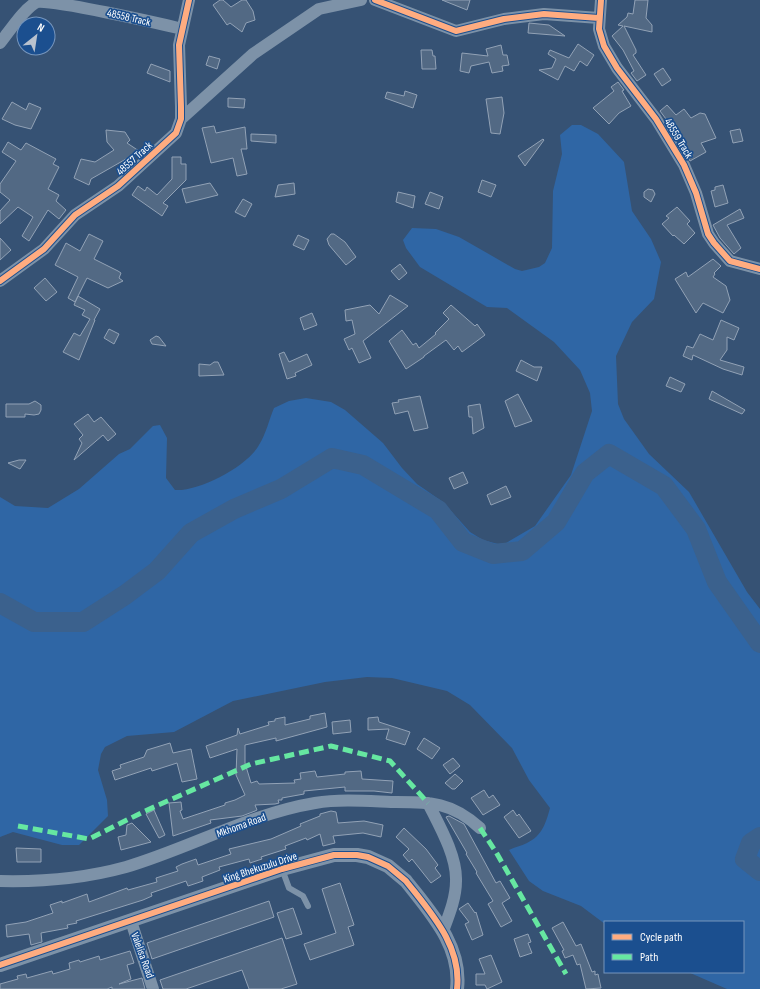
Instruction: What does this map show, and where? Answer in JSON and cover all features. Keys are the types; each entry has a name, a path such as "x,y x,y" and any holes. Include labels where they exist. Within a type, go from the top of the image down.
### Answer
{"street":[{"name":"48557 Track","path":"0,282 44,249 75,215 123,182 172,137 179,127 181,119 178,61 182,29 189,0"},
{"path":"181,119 252,54 319,9 361,0"},
{"path":"375,0 456,31 504,19 544,14 599,18"},
{"name":"48559 Track","path":"601,0 599,29 609,57 656,119 684,165 696,193 708,234 730,261 760,269"},
{"name":"48558 Track","path":"0,43 28,9 37,2 46,1 84,7 182,29"},
{"name":"Mkhoma Road","path":"0,881 48,880 107,872 143,861 254,820 316,803 344,801 428,803 448,806 459,811 480,828"},
{"path":"428,803 452,857 457,880 452,905 443,931"},
{"name":"King Bhekuzulu Drive","path":"0,965 282,869 329,856 346,854 357,855 379,861 398,873 406,881 443,931 454,953 458,967 457,989"},
{"name":"Valelisa Road","path":"131,921 153,989"}],"lane":[{"path":"282,869 289,888 303,896 308,906"}],"shaded area":[{"path":"572,125 581,125 598,134 624,162 632,211 651,239 661,262 654,299 632,322 616,356 618,404 624,419 649,454 689,492 747,592 760,609 760,989 727,989 690,973 744,973 744,921 604,921 604,923 581,906 543,891 529,881 509,850 527,843 540,833 545,824 550,808 529,780 512,748 470,705 447,691 392,678 367,677 325,682 233,701 174,732 127,736 105,747 101,754 98,770 107,800 108,816 79,845 62,845 13,832 0,837 0,497 15,506 48,508 79,489 119,454 130,449 153,426 160,425 167,438 166,478 175,490 185,490 196,487 234,469 253,453 264,436 274,408 289,401 306,398 331,402 345,410 383,443 402,468 417,484 443,502 470,532 483,540 498,544 506,543 535,526 571,475 592,411 590,393 580,370 554,342 507,308 487,307 420,267 406,248 403,240 412,228 436,229 459,237 515,269 522,271 539,267 545,263 552,248 553,191 562,154 560,135"}],"building":[{"path":"220,0 223,0 231,7 242,0 246,0 253,11 255,20 246,23 242,32 230,23 227,25 213,5"},
{"path":"442,0 470,0 467,10"},
{"path":"635,0 648,0 646,18 652,25 652,32 624,26 636,50 636,53 633,55 646,75 637,81 631,73 634,71 623,50 612,36 623,26 618,25 627,17 628,13 633,14"},
{"path":"529,23 549,25 565,36 528,33"},
{"path":"578,44 594,55 587,66 580,61 574,71 565,66 558,80 539,70 552,68 556,59 548,54 550,50 569,58"},
{"path":"501,45 503,55 507,55 509,65 502,66 503,71 492,73 489,62 471,66 469,73 460,71 462,53 488,56 486,49"},
{"path":"421,50 432,50 433,56 435,56 436,69 422,69"},
{"path":"209,56 220,59 217,69 206,65"},
{"path":"151,64 170,71 170,82 147,73"},
{"path":"663,68 671,80 662,86 654,74"},
{"path":"618,82 624,90 622,91 631,106 619,113 609,124 593,108 614,91 611,87"},
{"path":"405,91 417,95 413,108 385,98 387,92 404,96"},
{"path":"502,97 504,113 500,134 491,133 486,99"},
{"path":"228,98 245,99 244,108 228,107"},
{"path":"12,102 26,110 29,103 41,108 31,129 15,125 2,119"},
{"path":"667,105 676,115 684,109 691,118 700,113 705,114 716,138 701,143 706,152 690,161 681,144 684,143 660,111"},
{"path":"214,126 216,133 245,127 247,149 241,149 247,174 237,176 233,158 211,163 202,128"},
{"path":"740,129 743,141 733,143 730,131"},
{"path":"106,130 125,132 130,140 127,143 139,151 129,162 126,159 91,179 89,185 74,178 81,159 95,162 114,150 107,142"},
{"path":"251,134 276,135 276,143 251,141"},
{"path":"543,139 544,140 525,166 518,156"},
{"path":"8,142 21,150 26,143 56,159 53,164 59,167 48,189 59,195 56,201 66,210 59,219 48,210 29,241 22,236 33,217 18,207 0,224 0,211 10,200 0,192 0,184 16,161 2,152"},
{"path":"172,157 181,157 181,164 186,164 186,180 163,203 168,206 162,216 132,195 138,186 145,191 147,187 157,195 172,179"},
{"path":"482,180 496,185 491,197 478,192"},
{"path":"210,183 218,195 186,203 182,189"},
{"path":"294,183 295,194 275,197 278,185"},
{"path":"723,185 728,203 715,207 711,191 715,190 715,187"},
{"path":"648,189 653,190 655,194 651,202 644,197 644,192"},
{"path":"398,192 415,196 413,208 396,202"},
{"path":"430,192 443,197 439,209 425,204"},
{"path":"243,199 252,204 245,217 235,212"},
{"path":"677,207 690,221 687,224 695,233 684,244 674,235 673,236 662,224 669,218 666,216"},
{"path":"740,209 744,218 727,225 741,248 734,254 720,238 713,225"},
{"path":"89,234 103,241 94,259 121,273 119,278 123,281 108,288 87,278 75,302 68,298 78,277 55,265 66,243 80,251"},
{"path":"331,234 334,234 345,242 356,257 346,265 329,245 327,239"},
{"path":"298,235 309,240 304,250 293,245"},
{"path":"0,238 11,250 0,260"},
{"path":"713,259 721,266 714,273 715,274 713,277 726,286 730,300 723,313 703,303 696,313 675,279 686,272 688,277"},
{"path":"400,264 407,273 399,280 391,271"},
{"path":"45,278 57,292 46,301 34,288"},
{"path":"390,295 408,306 363,341 371,358 359,363 352,348 349,350 344,339 355,334 352,320 346,321 345,310 370,305 379,314"},
{"path":"78,296 100,309 94,320 79,360 63,352 74,333 80,336 90,319 82,315 85,310 74,305"},
{"path":"451,305 475,326 477,324 485,335 462,352 458,346 454,350 446,340 406,369 389,341 402,330 413,345 416,343 419,348 436,334 435,333 449,319 443,313"},
{"path":"312,313 317,325 304,330 300,318"},
{"path":"721,320 739,328 734,340 727,337 727,350 720,360 744,367 742,375 723,369 693,355 692,360 683,356 687,346 693,348 700,334 713,340"},
{"path":"109,329 119,334 114,344 104,338"},
{"path":"156,336 159,337 166,346 152,344 150,340"},
{"path":"284,352 289,362 307,354 312,365 295,373 296,376 287,379 279,354"},
{"path":"521,360 534,367 542,367 537,381 516,371"},
{"path":"214,362 218,362 224,375 199,376 199,364 210,365"},
{"path":"670,377 685,384 681,392 666,386"},
{"path":"712,391 745,410 742,414 709,399"},
{"path":"518,394 532,421 515,427 505,401"},
{"path":"420,396 428,428 414,431 408,411 395,414 392,403 399,402 398,400"},
{"path":"35,401 41,405 39,414 25,414 25,417 6,417 6,404 29,404"},
{"path":"480,404 484,428 473,434 472,417 469,417 468,406"},
{"path":"88,414 94,422 101,417 116,434 108,441 103,435 74,460 82,443 79,439 83,435 74,424"},
{"path":"26,460 20,469 8,463"},
{"path":"463,472 468,483 454,489 449,478"},
{"path":"506,486 511,497 491,505 487,495"},
{"path":"325,713 327,727 276,741 276,738 245,745 245,763 251,783 257,781 259,784 295,783 294,780 301,779 300,773 315,771 317,777 361,771 362,779 393,781 392,793 374,791 345,791 345,787 304,791 304,794 282,798 282,800 278,800 279,803 255,805 257,810 242,816 210,820 211,823 173,836 169,803 181,802 182,810 180,811 183,819 225,805 225,803 245,795 236,775 237,749 210,758 206,746 237,735 238,728 240,734 269,725 268,722 275,721 275,719 285,717 285,725 310,719 310,716"},
{"path":"378,717 379,722 410,732 405,745 386,739 389,729 368,730 368,718"},
{"path":"350,720 351,732 333,734 332,722"},
{"path":"424,738 440,748 432,759 417,749"},
{"path":"170,743 173,753 191,749 197,779 182,782 177,763 152,771 151,768 115,780 112,771 121,768 120,765 144,757 147,750"},
{"path":"453,758 460,766 450,774 443,765"},
{"path":"455,774 463,781 455,789 452,789 445,783"},
{"path":"484,790 489,798 493,795 500,805 483,815 471,798"},
{"path":"154,810 165,835 159,838 146,814"},
{"path":"513,810 517,816 519,814 531,831 519,838 504,817"},
{"path":"331,811 336,812 338,823 364,821 383,825 381,837 363,833 333,836 335,843 323,846 320,834 307,840 306,838 285,846 286,849 261,857 262,859 250,863 249,859 219,867 220,870 202,877 203,881 188,886 186,881 151,893 152,896 143,900 76,921 77,923 67,925 68,928 41,933 42,942 31,945 29,934 7,937 6,925 26,922 53,913 50,905 62,901 62,903 87,894 89,902 127,888 128,890 157,882 156,878 178,871 176,867 182,864 196,859 198,865 231,854 229,849 271,839 301,826 300,824 320,816 320,814"},
{"path":"449,816 464,824 496,883 500,881 510,898 502,903 512,921 501,927 488,904 493,901 446,817"},
{"path":"132,823 151,842 121,850 118,837 126,835 127,825"},
{"path":"404,828 426,849 438,865 435,868 441,876 431,883 412,859 409,862 403,855 409,849 396,837"},
{"path":"16,848 41,849 41,862 17,862"},
{"path":"340,883 354,925 348,927 354,945 310,960 304,944 336,933 322,889"},
{"path":"269,901 274,917 152,959 147,943"},
{"path":"468,903 475,913 476,912 483,935 472,940 465,924 469,922 459,909"},
{"path":"293,908 302,934 286,939 277,913"},
{"path":"563,922 576,946 581,944 592,972 595,971 595,975 598,974 601,988 586,989 580,964 577,965 573,955 565,958 562,951 564,950 552,928"},
{"path":"528,934 531,942 528,943 532,953 520,957 514,939"},
{"path":"282,938 297,984 281,989 249,989 242,970 186,989 163,989 160,980"},
{"path":"130,951 134,963 127,965 131,979 119,984 142,978 145,989 112,989 112,987 107,989 0,989 0,984 18,979 17,976 26,974 27,978 52,971 53,974 70,969 69,963 79,960 80,962 99,956 100,960"},
{"path":"491,955 502,982 487,989 485,985 476,985 476,974 485,974 479,959"}],"waterway":[{"path":"0,603 34,622 83,622 125,595 157,571 191,533 234,509 281,489 332,458 363,465 438,510 463,542 493,554 522,551 556,522 585,473 609,454 664,486 696,529 717,582 760,643"},
{"path":"760,837 751,843 745,859 760,871"}],"marked path":[{"path":"18,826 89,839 145,811 251,764 331,746 390,761 428,803"},
{"path":"480,828 496,852 566,974"}],"cycle path":[{"path":"0,281 44,249 75,215 118,186 176,133 181,119 179,45 189,0"},
{"path":"375,0 456,31 504,19 544,14 599,18"},
{"path":"601,0 599,29 604,46 617,68 656,119 684,165 696,193 708,234 730,261 760,269"},
{"path":"0,965 282,869 334,855 357,855 368,857 388,866 406,881 425,905 450,944 455,958 457,989"}]}
